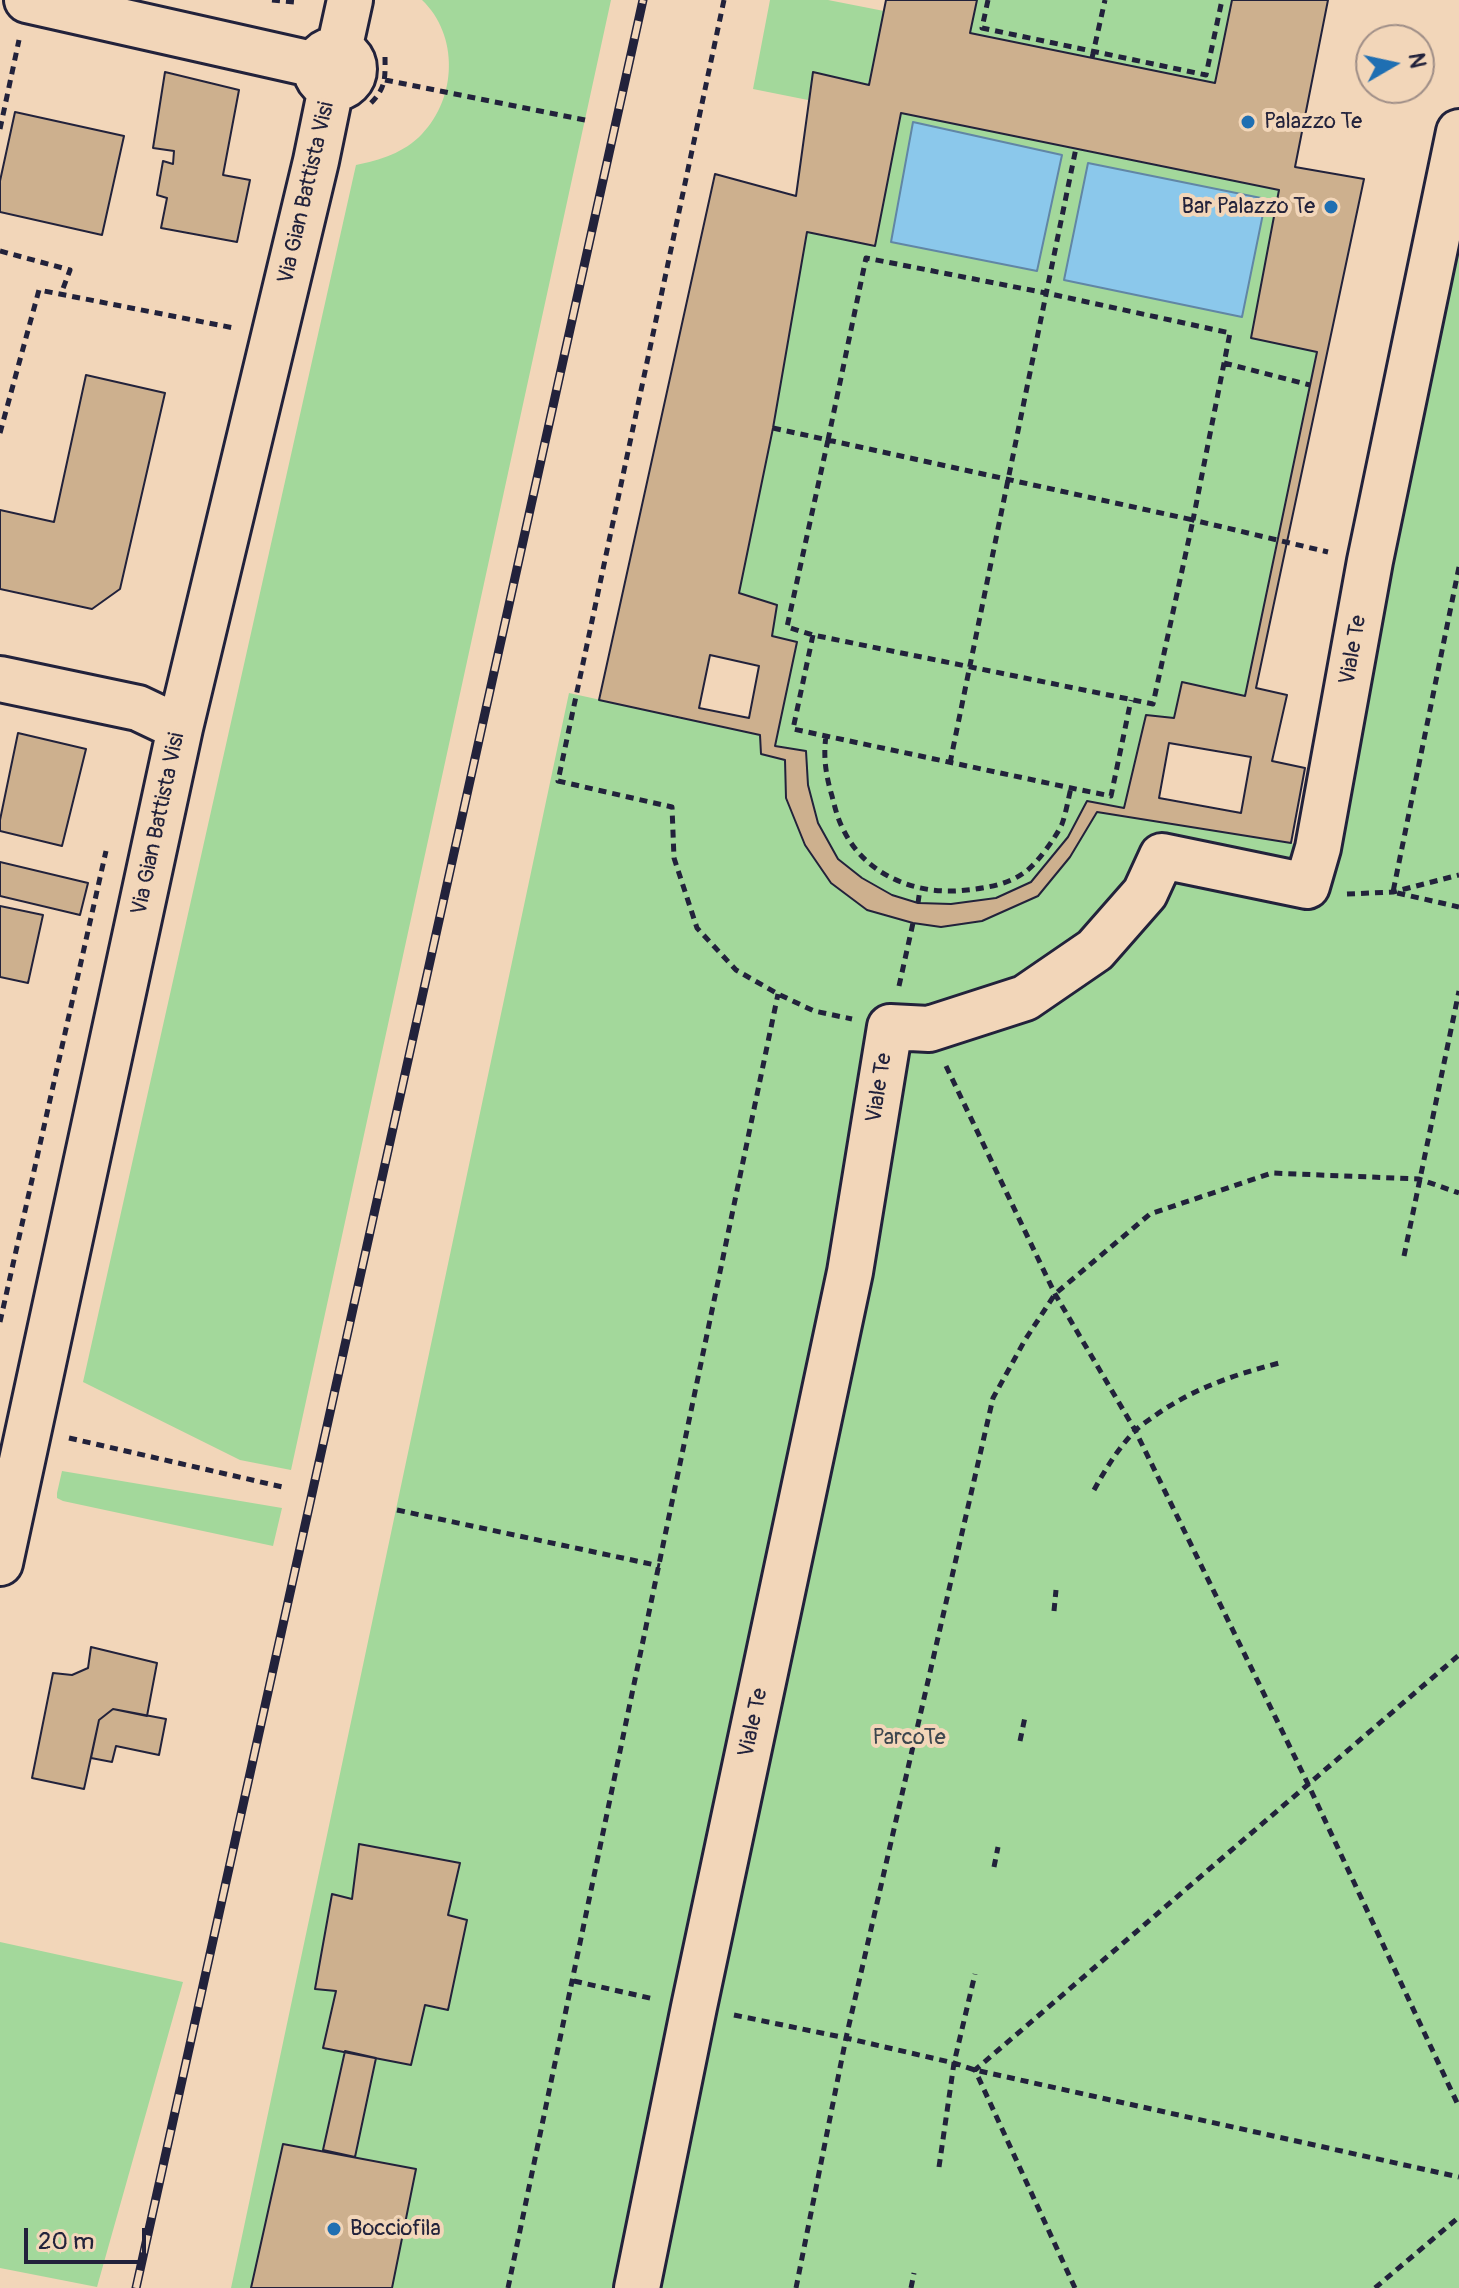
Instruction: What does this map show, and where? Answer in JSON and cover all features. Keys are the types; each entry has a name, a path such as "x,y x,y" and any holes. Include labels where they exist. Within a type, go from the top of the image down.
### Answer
{"street":[{"path":"27,0 329,68"},
{"name":"Via Gian Battista Visi","path":"3,1537 180,728 312,176 329,68 350,0"},
{"name":"Viale Te","path":"1307,886 1318,848 1373,545 1459,132"},
{"path":"0,679 138,708 180,728"},
{"path":"909,1028 1025,998 1095,950 1145,893 1162,856 1307,886"},
{"name":"Viale Te","path":"637,2288 850,1272 909,1028"}],"path":[{"path":"0,129 27,0"},
{"path":"272,0 298,0"},
{"path":"724,0 558,781 672,807 674,858 697,928 736,970 814,1011 909,1028"},
{"path":"988,0 982,28 1093,55 1206,75 1222,0"},
{"path":"1093,55 1105,0"},
{"path":"385,80 585,120"},
{"path":"950,763 1076,148"},
{"path":"0,251 70,270 61,294"},
{"path":"866,258 1046,293 1230,333 1153,704 969,668 787,627 866,258"},
{"path":"0,433 39,290 241,330"},
{"path":"1224,363 1310,385"},
{"path":"773,428 1193,520 1287,544"},
{"path":"1393,892 1459,567"},
{"path":"813,635 793,729 1071,788 1111,796 1131,700"},
{"path":"826,736 823,755 829,784 844,831 853,846 882,872 920,889 956,892 975,889 1004,883 1026,872 1061,826 1071,788"},
{"path":"1307,886 1351,895 1393,892 1459,875"},
{"path":"918,903 920,889"},
{"path":"1393,892 1459,907"},
{"path":"913,923 909,1028 1055,1294 1135,1430 1308,1784 1459,2107"},
{"path":"1404,1256 1459,991"},
{"path":"508,2288 778,994"},
{"path":"796,2288 846,2038 993,1398 1025,1340 1055,1294 1150,1214 1272,1173 1419,1179 1459,1193"},
{"path":"1094,1490 1113,1457 1135,1430 1165,1409 1202,1387 1279,1363"},
{"path":"64,1437 287,1488"},
{"path":"397,1510 660,1566"},
{"path":"1054,1611 1056,1590"},
{"path":"975,2070 1459,1655"},
{"path":"1020,1741 1025,1717"},
{"path":"994,1867 998,1847"},
{"path":"939,2167 954,2063 975,1974"},
{"path":"573,1981 846,2038 975,2070 1459,2177"},
{"path":"975,2070 1075,2288"},
{"path":"1375,2288 1459,2217"},
{"path":"911,2288 914,2273"}],"green space":[{"path":"422,0 611,0 291,1470 240,1460 83,1382 356,165 391,155 415,141 434,119 447,85 449,67 443,31"},
{"path":"770,0 828,0 884,11 869,85 813,73 808,100 753,89"},
{"path":"977,0 1232,0 1215,83 970,33"},
{"path":"901,113 1279,190 1251,338 1317,352 1245,696 1182,683 1174,718 1146,715 1124,808 1087,801 1068,837 1031,882 996,898 951,904 918,903 892,895 862,878 838,859 818,823 808,785 806,751 775,746 797,642 772,636 777,605 739,593 773,428 807,232 875,246"},
{"name":"ParcoTe","path":"1459,222 1459,2288 231,2288 569,693 760,735 761,754 785,760 786,799 805,845 831,883 867,910 913,923 941,927 982,921 1038,896 1070,857 1097,812 1291,843 1329,853"},
{"path":"62,1471 282,1508 273,1546 63,1501 57,1498"},
{"path":"0,1942 183,1982 97,2287 0,2268"}],"water":[{"path":"913,122 1062,155 1037,271 891,242"},
{"path":"1088,163 1266,199 1242,317 1064,280"}],"building":[{"name":"Palazzo Te","path":"886,0 977,0 970,33 1215,83 1232,0 1328,0 1295,167 1364,179 1256,688 1287,695 1272,761 1305,768 1291,843 1097,812 1070,857 1038,896 982,921 941,927 913,923 867,910 831,883 805,845 786,798 785,760 761,754 760,735 599,700 715,174 796,196 813,72 869,85","holes":["901,113 1279,190 1251,338 1317,352 1245,696 1182,682 1174,718 1146,715 1124,808 1087,801 1068,837 1031,882 996,898 951,904 918,903 892,895 862,878 838,859 818,823 808,785 806,751 775,746 797,642 772,636 777,605 739,593 773,428 807,232 875,246","710,655 759,666 749,718 699,708","1169,743 1251,757 1241,813 1159,798"]},
{"path":"165,72 239,90 223,175 250,180 237,242 161,228 167,198 157,195 163,161 173,164 174,151 153,148"},
{"path":"15,112 124,136 102,235 0,212 0,181"},
{"path":"86,375 165,393 120,589 92,609 0,589 0,510 54,522"},
{"path":"18,733 86,749 62,846 0,831"},
{"path":"0,862 88,883 80,915 0,896"},
{"path":"0,906 43,915 28,983 0,977"},
{"path":"91,1647 157,1663 147,1716 113,1709 99,1720 84,1789 32,1778 53,1673 72,1675 88,1668"},
{"path":"113,1709 166,1719 159,1755 116,1746 112,1762 91,1758 99,1720"},
{"path":"359,1844 460,1863 448,1915 467,1920 448,2010 425,2005 411,2065 323,2048 336,1991 315,1989 332,1894 352,1899"},
{"path":"345,2051 376,2058 355,2157 323,2150"},
{"name":"Bocciofila","path":"283,2144 416,2169 392,2288 251,2288"}],"railway":[{"path":"136,2288 643,0"}],"place":[{"name":"Palazzo Te","path":"1248,122"},
{"name":"Bar Palazzo Te","path":"1331,207"},
{"name":"Bocciofila","path":"334,2229"}]}
